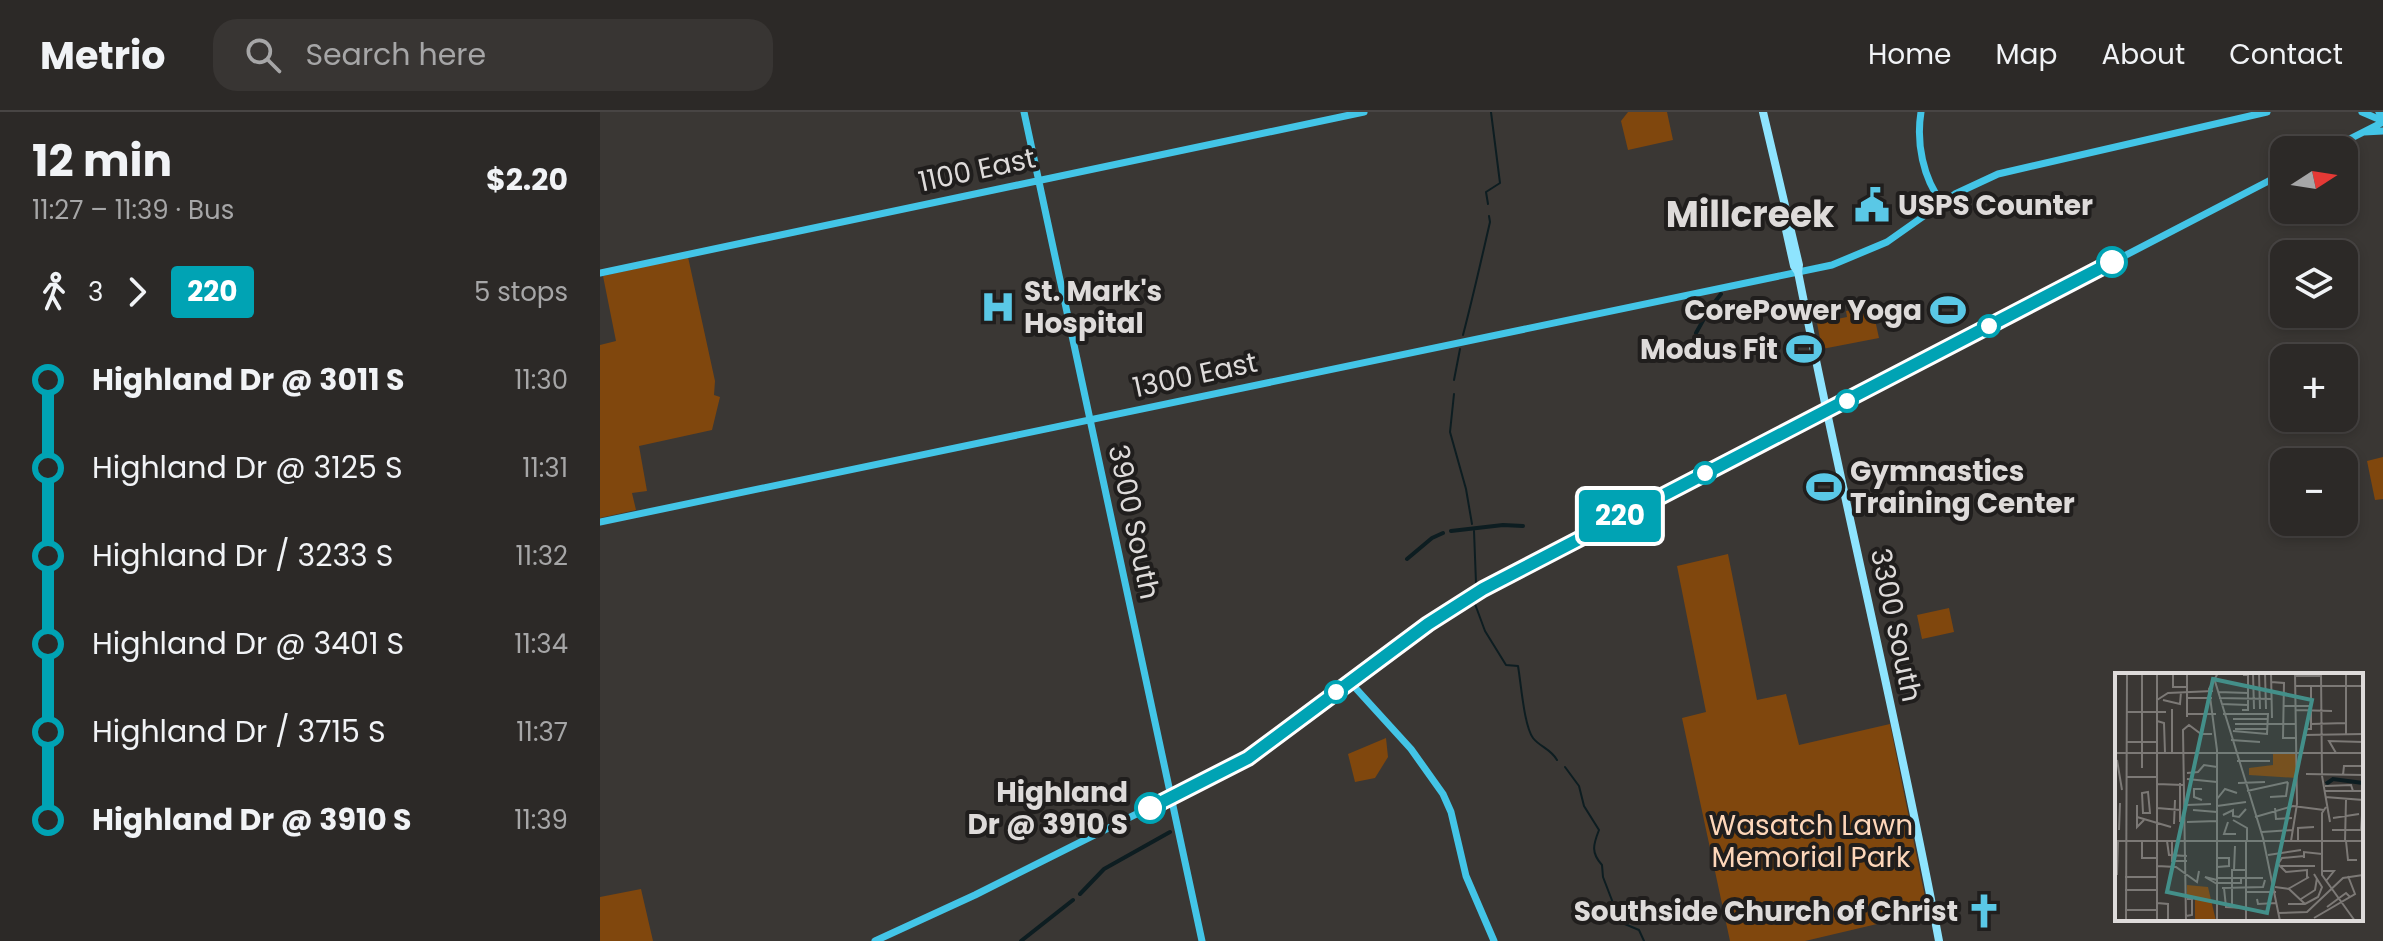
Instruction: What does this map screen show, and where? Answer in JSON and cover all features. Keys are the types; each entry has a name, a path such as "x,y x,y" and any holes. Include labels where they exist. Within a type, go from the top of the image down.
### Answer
{"main road":[{"name":"3900 South","path":"1024,112 1202,941"},
{"name":"1100 East","path":"600,273 1364,112"},
{"name":"3300 South","path":"1763,112 1939,941"},
{"path":"1921,112 1920,135 1926,174 1942,203"},
{"name":"1300 East","path":"600,522 1840,263 1899,235 1970,186 2007,171 2267,112"},
{"path":"2362,112 2383,122"},
{"path":"2354,136 2383,122"},
{"path":"2362,132 2383,131"},
{"path":"875,941 975,895 1248,758 1428,624 1483,589 2270,180"},
{"path":"1350,682 1411,749 1443,794 1451,812 1466,876 1494,941"}],"green space":[{"path":"1628,112 1667,112 1673,140 1628,150 1621,121"},
{"path":"688,257 715,381 714,395 720,397 712,430 639,446 647,491 632,493 636,510 600,518 600,345 616,341 603,276"},
{"path":"1872,306 1879,338 1822,349 1817,323 1847,317 1846,311"},
{"path":"2383,457 2383,499 2375,500 2367,461"},
{"name":"Wasatch Lawn Memorial Park","path":"1728,554 1757,700 1786,694 1799,745 1890,724 1928,912 1805,941 1730,941 1682,718 1706,712 1677,566"},
{"path":"1949,608 1954,632 1922,639 1917,615"},
{"path":"1386,738 1388,757 1375,778 1355,782 1348,754"},
{"path":"641,889 653,941 600,941 600,897"}],"waterway":[{"path":"1488,204 1486,192 1500,183 1491,112"},
{"path":"1463,335 1489,216"},
{"path":"1696,333 1721,294"},
{"path":"1454,380 1460,349"},
{"path":"1454,394 1450,432 1472,524"},
{"path":"1451,531 1523,526"},
{"path":"1474,531 1476,583"},
{"path":"1407,559 1443,533"},
{"path":"1475,604 1485,631 1506,665 1518,666 1525,714 1533,738 1557,760"},
{"path":"1565,767 1579,786 1584,806 1599,830 1595,853 1602,865 1613,903"},
{"path":"1080,894 1104,869 1170,832"},
{"path":"1021,941 1073,900"},
{"path":"1615,911 1620,922 1639,930 1644,941"}],"bus line":[{"name":"220","path":"1150,808 1248,758 1428,624 1483,589 2112,262"}],"place":[{"name":"USPS Counter","path":"1872,205"},
{"name":"St. Mark's Hospital","path":"998,307"},
{"name":"CorePower Yoga","path":"1948,310"},
{"name":"Modus Fit","path":"1804,349"},
{"name":"Gymnastics Training Center","path":"1824,487"},
{"name":"Highland Dr @ 3910 S","path":"1150,808"},
{"name":"Southside Church of Christ","path":"1984,911"}],"district":[{"name":"Millcreek","path":"1750,214"}]}
